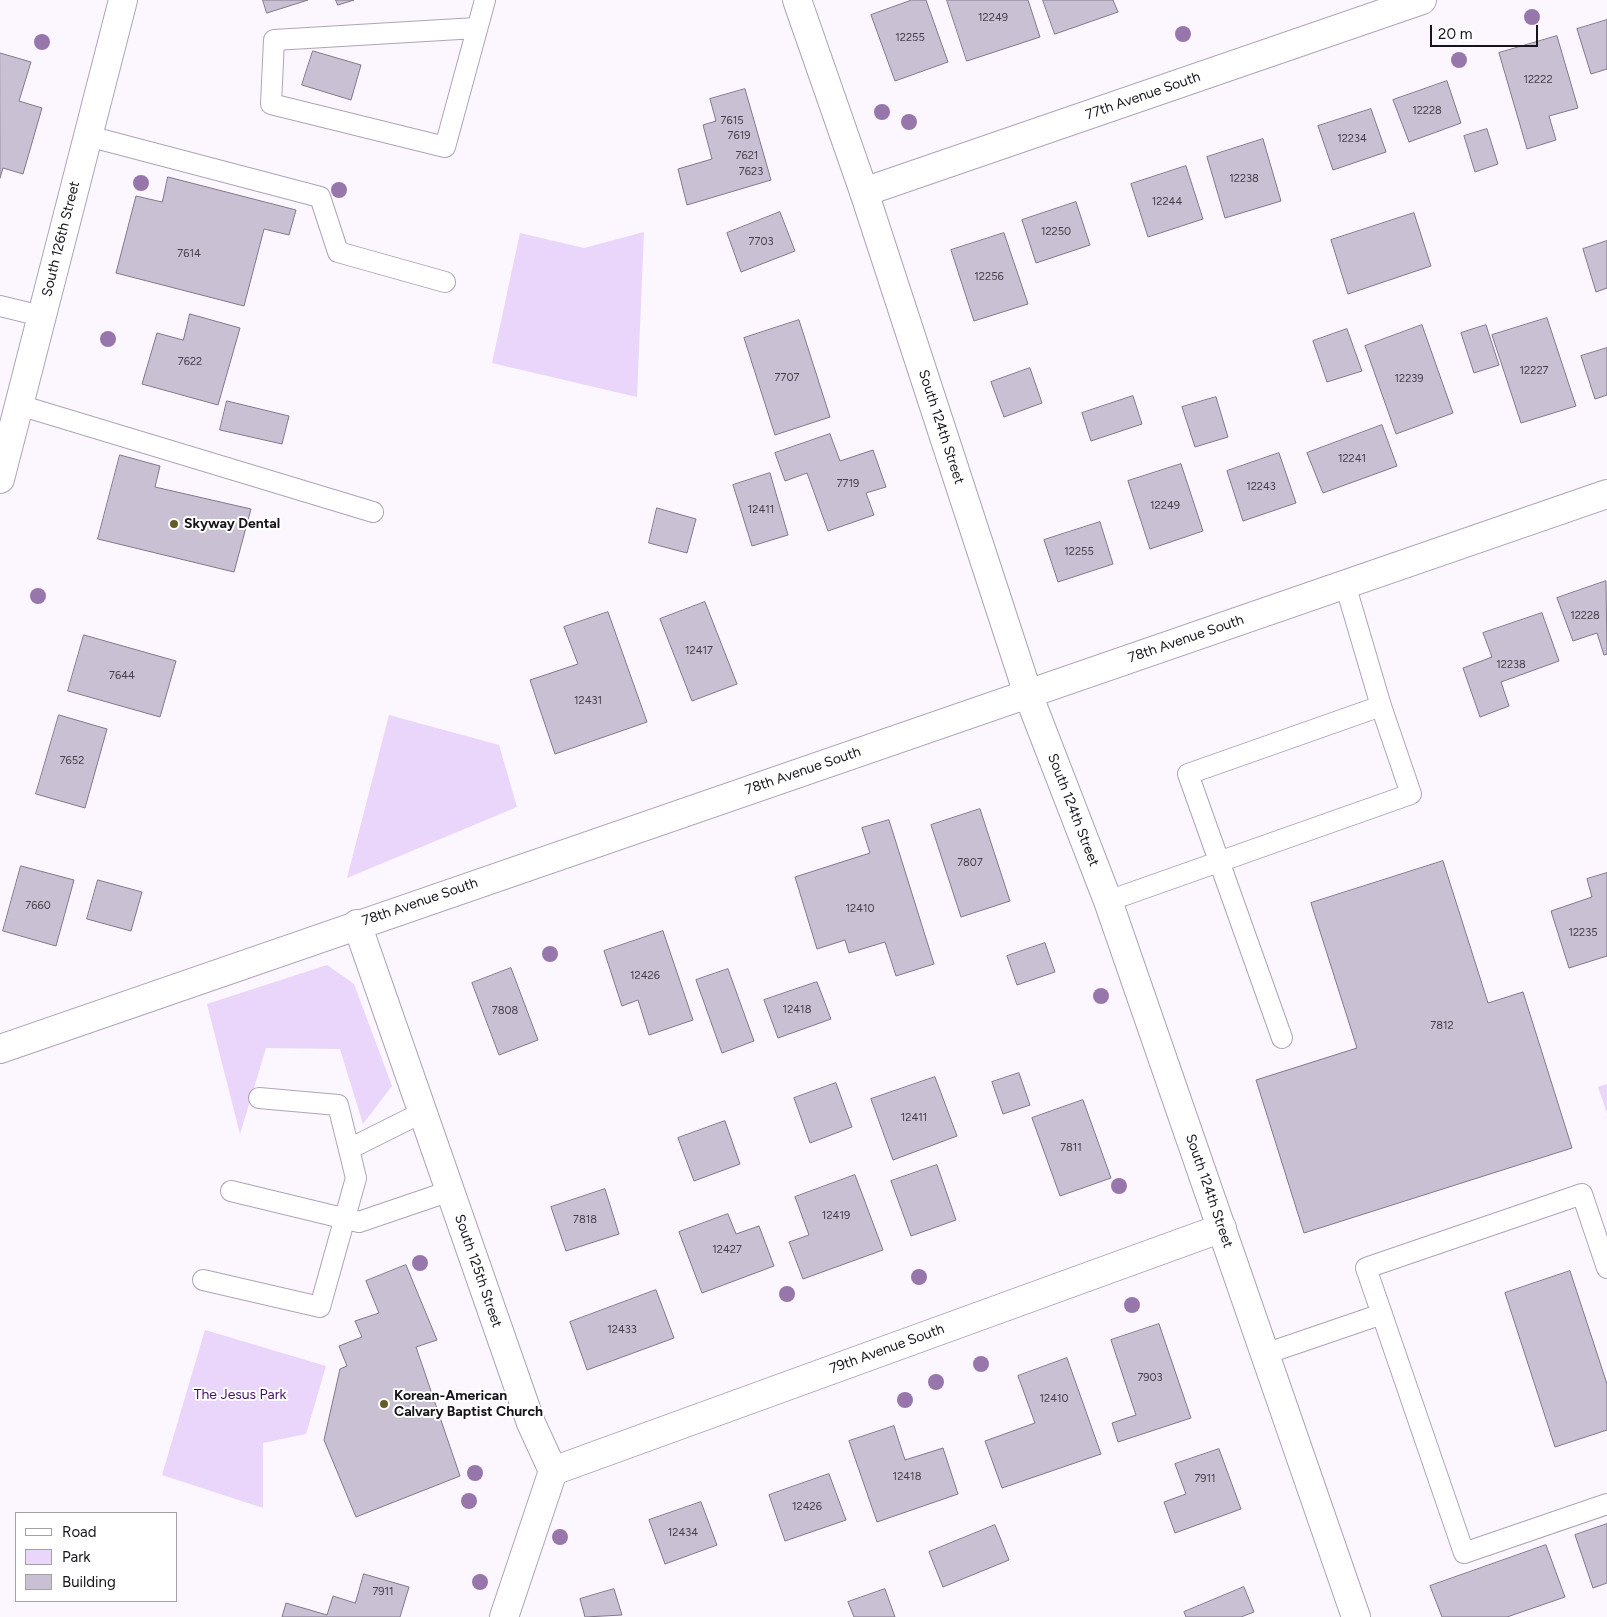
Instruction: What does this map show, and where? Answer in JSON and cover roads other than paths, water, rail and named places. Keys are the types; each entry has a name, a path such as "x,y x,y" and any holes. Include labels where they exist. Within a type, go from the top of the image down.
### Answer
{"street":[{"name":"South 126th Street","path":"0,479 123,0"},
{"name":"South 124th Street","path":"797,0 864,192 1028,694 1108,901 1356,1617"},
{"name":"77th Avenue South","path":"864,192 1422,0"},
{"name":"78th Avenue South","path":"0,1049 357,924 1607,494"},
{"name":"South 125th Street","path":"357,924 531,1423 553,1471"},
{"name":"79th Avenue South","path":"553,1471 1222,1228"},
{"path":"504,1617 553,1471"}],"lane":[{"path":"476,28 274,40 271,104 445,147 485,0"},
{"path":"88,136 320,197 338,252 446,282"},
{"path":"0,306 41,316"},
{"path":"19,404 372,512"},
{"path":"1108,901 1411,794 1345,584"},
{"path":"1282,1038 1188,774 1382,706"},
{"path":"203,1280 320,1307 356,1178 338,1105 259,1098"},
{"path":"349,1149 423,1112"},
{"path":"231,1192 360,1222 450,1191"},
{"path":"1607,1268 1582,1194 1366,1268 1464,1553 1607,1504"},
{"path":"1265,1354 1382,1314"}],"place":[{"name":"Skyway Dental","path":"174,524"},
{"name":"Korean-American Calvary Baptist Church","path":"384,1404"}],"park label":[{"name":"The Jesus Park","path":"240,1395"}]}
